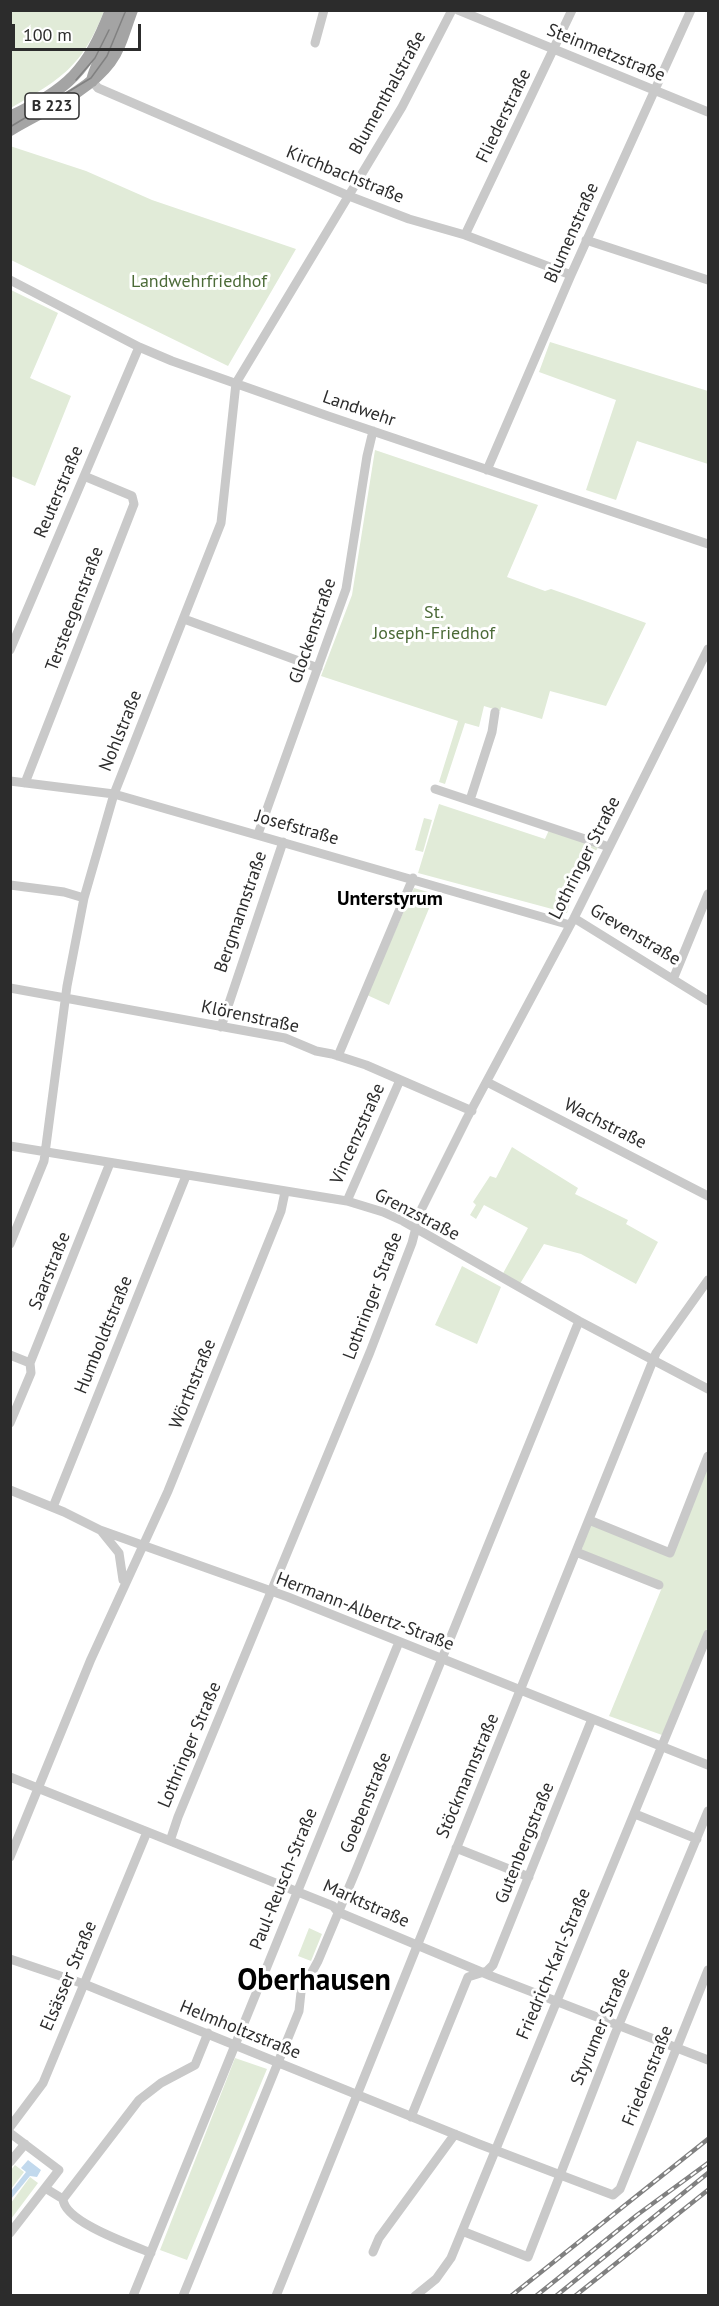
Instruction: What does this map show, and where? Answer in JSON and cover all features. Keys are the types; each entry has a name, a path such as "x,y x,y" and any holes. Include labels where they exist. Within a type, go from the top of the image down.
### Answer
{"main road":[{"name":"B 223","path":"10,117 58,91 76,76 100,40 111,10"},
{"path":"76,76 94,77 94,66 111,35 118,10"},
{"name":"B 223","path":"10,130 94,77 118,46 132,10"}],"street":[{"path":"315,43 324,10"},
{"name":"Blumenthalstraße","path":"315,252 402,107 452,10"},
{"name":"Steinmetzstraße","path":"458,10 708,112"},
{"name":"Fliederstraße","path":"465,235 572,10"},
{"name":"Blumenstraße","path":"487,470 586,240 691,10"},
{"name":"Kirchbachstraße","path":"94,77 98,88 349,196 409,219 465,235 571,275"},
{"path":"586,240 708,280"},
{"name":"Nohlstraße","path":"10,1244 44,1161 66,997 84,898 114,794 221,524 236,383 315,252"},
{"name":"Landwehr","path":"10,279 139,348 373,431 708,544"},
{"name":"Reuterstraße","path":"10,650 139,348"},
{"name":"Glockenstraße","path":"258,834 348,581 367,456 373,431"},
{"name":"Tersteegenstraße","path":"25,783 134,504 132,496 84,476"},
{"path":"184,619 318,668"},
{"name":"Lothringer Straße","path":"170,1841 171,1833 370,1352 435,1181 572,921 708,649"},
{"path":"470,800 492,732 495,712"},
{"name":"Josefstraße","path":"10,781 114,794 572,921"},
{"path":"435,789 609,847"},
{"name":"Bergmannstraße","path":"221,1027 283,842"},
{"path":"338,1056 413,878"},
{"path":"10,885 64,892 84,898"},
{"path":"674,977 708,894"},
{"name":"Grevenstraße","path":"572,921 674,977 708,1001"},
{"name":"Klörenstraße","path":"10,988 285,1038 400,1080 471,1111"},
{"name":"Vincenzstraße","path":"347,1201 400,1080"},
{"name":"Wachstraße","path":"487,1082 708,1196"},
{"name":"Grenzstraße","path":"10,1146 347,1201 383,1212 579,1321 708,1389"},
{"name":"Saarstraße","path":"10,1424 32,1369 30,1363 110,1163"},
{"name":"Humboldtstraße","path":"53,1507 186,1176"},
{"name":"Wörthstraße","path":"10,1857 281,1211 285,1192"},
{"name":"Stöckmannstraße","path":"276,2295 659,1348 708,1280"},
{"name":"Goebenstraße","path":"183,2295 299,2011 300,1992 318,1961 579,1321"},
{"path":"10,1355 30,1363"},
{"path":"589,1520 670,1553 708,1456"},
{"name":"Hermann-Albertz-Straße","path":"10,1490 53,1507 100,1530 271,1592 708,1765"},
{"name":"Wörthstraße","path":"100,1530 119,1553 123,1586"},
{"path":"576,1552 659,1585"},
{"name":"Friedrich-Karl-Straße","path":"415,2295 442,2271 462,2231 708,1634"},
{"name":"Paul-Reusch-Straße","path":"133,2295 399,1642"},
{"name":"Gutenbergstraße","path":"411,2117 465,1984 470,1975 493,1965 592,1719"},
{"name":"Marktstraße","path":"10,1777 297,1891 333,1906 338,1912 481,1972 708,2060"},
{"name":"Styrumer Straße","path":"462,2231 528,2257 559,2174 708,1811"},
{"path":"635,1814 697,1839"},
{"name":"Elsässer Straße","path":"10,2127 42,2083 147,1832"},
{"path":"456,1848 529,1876"},
{"name":"Helmholtzstraße","path":"10,1959 84,1984 411,2117 616,2194"},
{"name":"Friedenstraße","path":"616,2194 708,1970"},
{"path":"63,2199 139,2100 160,2083 195,2065 208,2033"},
{"path":"10,2133 59,2170 10,2233"},
{"path":"373,2252 379,2238 455,2134"},
{"path":"10,2162 25,2144"},
{"path":"45,2188 63,2199 66,2208 91,2227 151,2253"}],"green space":[{"path":"11,11 104,11 87,46 68,70 11,108"},
{"name":"Landwehrfriedhof","path":"10,146 86,171 152,200 296,249 228,366 11,260"},
{"path":"11,290 58,313 30,378 71,396 35,486 11,476"},
{"path":"550,342 708,391 708,464 637,441 616,500 586,490 616,400 539,372"},
{"name":"St. Joseph-Friedhof","path":"375,450 538,505 507,577 545,591 551,589 646,623 606,706 550,691 542,719 501,707 500,711 484,706 479,727 465,723 445,784 439,782 458,721 321,676 352,595"},
{"path":"439,804 545,839 549,830 599,846 577,880 567,913 418,873"},
{"path":"424,818 432,820 423,852 415,850"},
{"path":"414,888 435,894 389,1005 367,995"},
{"path":"512,1147 578,1188 575,1194 628,1220 626,1224 658,1242 636,1284 581,1254 544,1244 518,1287 501,1277 528,1228 484,1205 476,1219 470,1215 476,1205 473,1202 490,1176 496,1178"},
{"path":"462,1266 501,1287 477,1344 435,1325"},
{"path":"708,1456 708,1626 662,1735 609,1716 663,1585 581,1553 589,1520 670,1553"},
{"path":"309,1928 322,1934 311,1961 298,1956"},
{"path":"235,2058 267,2069 187,2260 160,2250"},
{"path":"15,2165 24,2172 11,2189 11,2170"},
{"path":"30,2177 38,2183 11,2219 11,2203"}],"water":[{"path":"28,2160 41,2170 37,2177 30,2176 11,2199 12,2190 26,2172 21,2168"}],"tram line":[{"path":"10,127 91,78 107,56 126,10"},
{"path":"76,80 95,58 109,30"}],"railway":[{"path":"511,2296 708,2139"},
{"path":"536,2296 637,2215 708,2163"},
{"path":"556,2296 708,2173"},
{"path":"575,2296 708,2190"}],"district":[{"name":"Unterstyrum","path":"390,899"},
{"name":"Oberhausen","path":"314,1981"}]}
